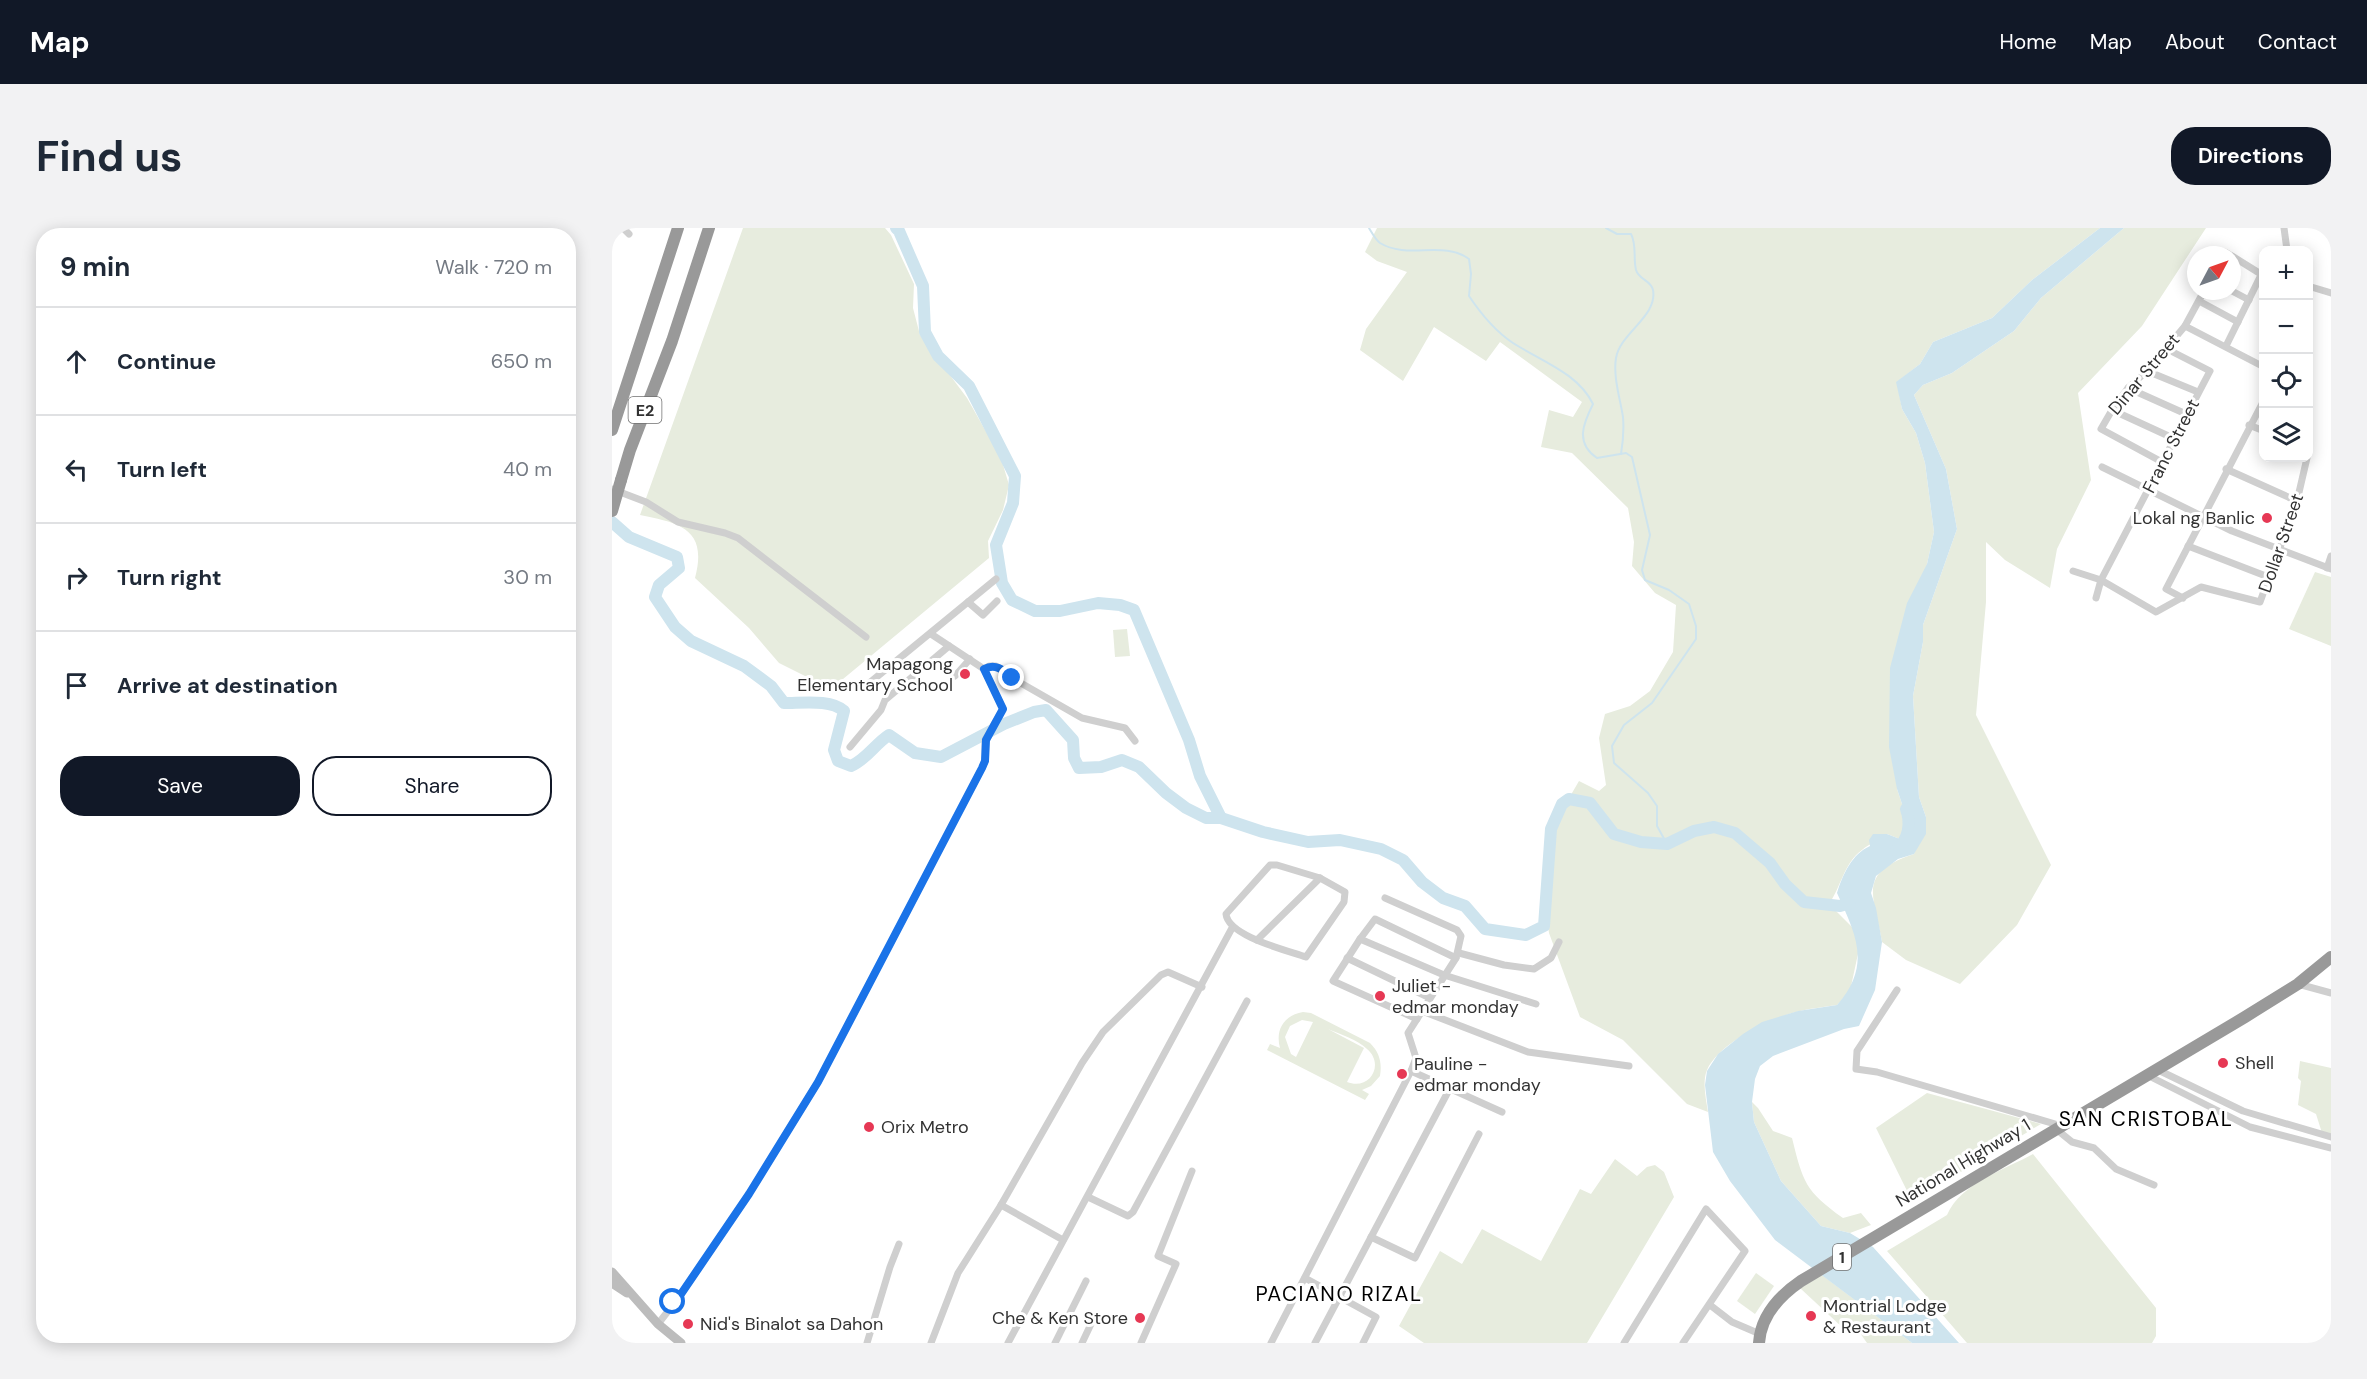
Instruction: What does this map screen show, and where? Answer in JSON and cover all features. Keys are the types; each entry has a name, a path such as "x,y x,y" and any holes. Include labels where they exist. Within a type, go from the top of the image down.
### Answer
{"highway":[{"name":"E2","path":"612,430 678,228"},
{"name":"E2","path":"612,512 617,485 672,341 709,228"},
{"name":"National Highway 1","path":"1759,1338 1773,1306 1783,1293 1801,1281 2298,984 2331,957"}],"main road":[{"path":"612,1272 633,1298 675,1341"},
{"path":"612,1283 633,1298"}],"street":[{"path":"623,228 629,234"},
{"path":"2284,228 2286,246"},
{"path":"2241,263 2259,273"},
{"path":"2226,346 2259,281"},
{"path":"2313,288 2331,293"},
{"path":"2241,296 2249,300"},
{"path":"2199,301 2238,322"},
{"name":"Dinar Street","path":"2162,462 2101,429 2128,388 2147,371 2185,327 2199,301"},
{"path":"2185,327 2259,364"},
{"name":"Franc Street","path":"2096,598 2101,580 2210,371 2167,349"},
{"path":"2147,371 2199,393"},
{"path":"2128,388 2186,414"},
{"path":"2183,598 2166,589 2259,408"},
{"path":"2112,410 2175,439"},
{"path":"2249,425 2259,429"},
{"name":"Dollar Street","path":"2073,571 2101,580 2156,612 2201,587 2260,603 2271,578 2297,501 2306,462"},
{"path":"2102,467 2232,531 2280,550 2329,568 2331,556"},
{"path":"2226,469 2297,501"},
{"path":"617,485 678,522 724,532 738,538 866,637"},
{"path":"2188,546 2271,578"},
{"path":"862,689 996,579"},
{"path":"968,602 983,615 997,601"},
{"path":"658,1324 749,1194 818,1082 985,761 986,740 1003,709 984,669 931,634"},
{"path":"850,747 881,710 885,700 949,646"},
{"path":"955,676 970,660"},
{"path":"984,669 996,666 1012,678 1082,718 1125,728 1135,741"},
{"path":"1270,865 1320,878 1345,892 1344,902 1306,957 1257,940 1232,927 1227,921 1226,914 1270,865"},
{"path":"1257,940 1320,878"},
{"path":"1271,1343 1411,1071 1416,1058 1408,1033 1458,955 1461,936 1457,930 1385,898"},
{"path":"1417,1019 1333,981 1376,919 1458,955 1534,969 1551,958 1559,942"},
{"path":"1008,1343 1202,987 1232,927"},
{"path":"1360,939 1444,975 1536,1004"},
{"path":"1347,958 1430,998"},
{"path":"931,1343 958,1273 1001,1205 1082,1063 1103,1032 1161,975 1168,972 1202,987"},
{"path":"2298,984 2331,993"},
{"path":"1897,990 1857,1051 1856,1069 1877,1072 2059,1127 2072,1142 2094,1148 2116,1169 2154,1185"},
{"path":"1088,1197 1128,1216 1133,1212 1247,1001"},
{"path":"1422,1011 1528,1053 1629,1066"},
{"path":"1411,1071 1502,1112"},
{"path":"2151,1072 2243,1111 2331,1137"},
{"path":"2151,1072 2250,1127 2331,1148"},
{"path":"1315,1343 1450,1088"},
{"path":"1371,1237 1415,1258 1479,1134"},
{"path":"1140,1343 1176,1264 1158,1256 1192,1171"},
{"path":"1001,1205 1063,1240"},
{"path":"1624,1343 1706,1209 1745,1251 1683,1343"},
{"path":"867,1343 899,1244"},
{"path":"1305,1278 1376,1317 1364,1343"},
{"path":"1055,1343 1086,1281"},
{"path":"1710,1305 1732,1322 1759,1338"},
{"path":"1082,1343 1091,1324"}],"shaded area":[{"path":"743,228 885,228 891,235 914,284 913,308 920,335 967,398 1001,458 1009,485 1003,510 988,541 989,558 831,689 779,663 749,628 695,578 698,549 694,539 687,531 667,521 640,515"},
{"path":"1377,228 2100,228 2032,280 1992,318 1933,342 1920,364 1897,382 1902,409 1916,433 1925,463 1934,532 1927,564 1897,789 1910,828 1908,836 1900,839 1887,834 1856,855 1829,904 1854,929 1859,949 1850,991 1837,1005 1805,1010 1775,1019 1734,1041 1723,1050 1707,1070 1705,1091 1708,1112 1687,1104 1623,1040 1580,1017 1549,933 1545,906 1551,829 1579,781 1599,791 1606,785 1599,738 1605,714 1630,706 1650,691 1673,652 1676,605 1655,593 1632,566 1634,542 1628,508 1572,453 1541,447 1549,410 1573,417 1582,402 1500,342 1486,361 1434,327 1403,381 1360,350 1366,329 1407,272 1377,261 1365,252"},
{"path":"2124,228 2206,228 2194,246 2187,246 2187,257 2142,326 2078,393 2091,480 2057,549 2050,588 2005,560 1986,542 1986,602 1976,715 2051,865 2017,925 1960,984 1906,960 1882,942 1873,899 1876,878 1883,869 1914,854 1926,817 1919,797 1913,696 1923,642 1923,625 1957,529 1946,469 1914,395 1923,385 1952,373 2014,331 2041,298"},
{"path":"2315,572 2331,577 2331,646 2289,629"},
{"path":"1127,629 1130,656 1115,657 1113,630"},
{"path":"1311,1013 1370,1043 1380,1058 1381,1067 1380,1076 1371,1086 1362,1090 1369,1094 1365,1100 1267,1050 1270,1044 1280,1048 1279,1035 1282,1024 1296,1014","holes":["1302,1020 1313,1022 1296,1057 1291,1054 1285,1037 1290,1026","1328,1029 1359,1043 1372,1055 1375,1068 1368,1079 1362,1083 1347,1082 1364,1048"]},
{"path":"2300,1061 2331,1068 2331,1136 2322,1133 2316,1114 2298,1105 2301,1081 2298,1078"},
{"path":"1927,1093 2041,1124 1912,1201 1876,1128"},
{"path":"1752,1102 1773,1131 1792,1138 1803,1176 1813,1192 1843,1218 1861,1213 1871,1225 1850,1233 1821,1226 1781,1181 1754,1122"},
{"path":"2033,1154 2156,1308 2156,1336 2152,1343 1967,1343 1887,1251 1947,1215 1962,1194 1984,1178"},
{"path":"1615,1159 1637,1176 1647,1167 1655,1165 1664,1172 1674,1197 1587,1343 1424,1343 1399,1326 1440,1251 1462,1264 1482,1229 1541,1261 1580,1189 1591,1194"},
{"path":"1756,1273 1774,1286 1755,1314 1737,1301"},
{"path":"1822,1275 1912,1343 1867,1343 1860,1333 1848,1324 1843,1328 1800,1288"}],"water":[{"path":"2100,228 2124,228 2041,298 2014,331 1952,373 1923,385 1914,395 1946,469 1957,529 1923,625 1923,642 1913,696 1919,797 1926,817 1926,834 1914,854 1898,859 1876,876 1871,893 1882,942 1875,990 1859,1026 1844,1029 1773,1056 1760,1066 1755,1079 1752,1102 1754,1122 1781,1181 1821,1226 1850,1233 1873,1247 1959,1343 1912,1343 1775,1240 1730,1181 1713,1152 1705,1085 1707,1071 1718,1054 1762,1022 1798,1011 1837,1005 1848,990 1857,963 1855,936 1837,893 1842,879 1853,859 1870,846 1869,840 1873,834 1887,834 1900,839 1908,836 1910,828 1897,789 1889,747 1890,668 1907,603 1927,564 1934,532 1925,463 1916,433 1902,409 1896,382 1920,364 1933,342 1992,318 2032,280"}],"waterway":[{"path":"896,228 923,286 925,332 938,356 969,386 1015,476 1013,503 996,545 1002,583 1012,600 1035,611 1060,611 1098,603 1120,605 1134,610 1189,740 1200,776 1221,818"},
{"path":"1369,228 1380,243 1391,248 1448,251 1469,259 1471,274 1469,296 1489,322 1513,343 1568,376 1578,384 1593,404 1583,433 1583,440 1590,452 1597,458 1626,453 1632,457 1650,535 1642,570 1645,580 1669,590 1689,604 1696,626 1696,639 1652,703 1624,725 1612,746 1614,763 1648,793 1657,806 1657,826 1667,844"},
{"path":"1606,228 1617,234 1631,234 1636,270 1653,290 1650,308 1624,340 1616,358 1616,380 1623,417 1621,454"},
{"path":"612,522 629,537 677,557 679,568 659,585 655,597 675,627 691,641 744,666 771,686 784,703 824,703 844,711 834,750 838,761 851,766 889,735 915,753 941,757 1004,724 1034,712 1046,710 1073,740 1074,758 1079,768 1101,767 1122,760 1139,767 1166,793 1186,808 1206,818 1221,818 1263,832 1308,842 1340,840 1381,849 1403,860 1422,882 1443,898 1465,906 1485,929 1526,935 1544,926 1551,829 1562,804 1569,799 1590,803 1614,834 1641,842 1667,844 1694,831 1714,827 1735,833 1770,863 1785,884 1804,902 1840,906 1850,903"},
{"path":"1896,850 1904,841 1908,831 1906,809"}],"place":[{"name":"Lokal ng Banlic","path":"2267,518"},
{"name":"Mapagong Elementary School","path":"965,674"},
{"name":"Juliet - edmar monday","path":"1380,996"},
{"name":"Shell","path":"2223,1063"},
{"name":"Pauline - edmar monday","path":"1402,1074"},
{"name":"Orix Metro","path":"869,1127"},
{"name":"Montrial Lodge & Restaurant","path":"1811,1316"},
{"name":"Che & Ken Store","path":"1140,1318"},
{"name":"Nid's Binalot sa Dahon","path":"688,1324"}],"district":[{"name":"SAN CRISTOBAL","path":"2146,1119"},
{"name":"PACIANO RIZAL","path":"1339,1294"}],"route":[{"path":"673,1302 677,1300 749,1194 818,1082 982,768 985,761 986,740 1003,709 984,669 996,666 1012,678"}]}
